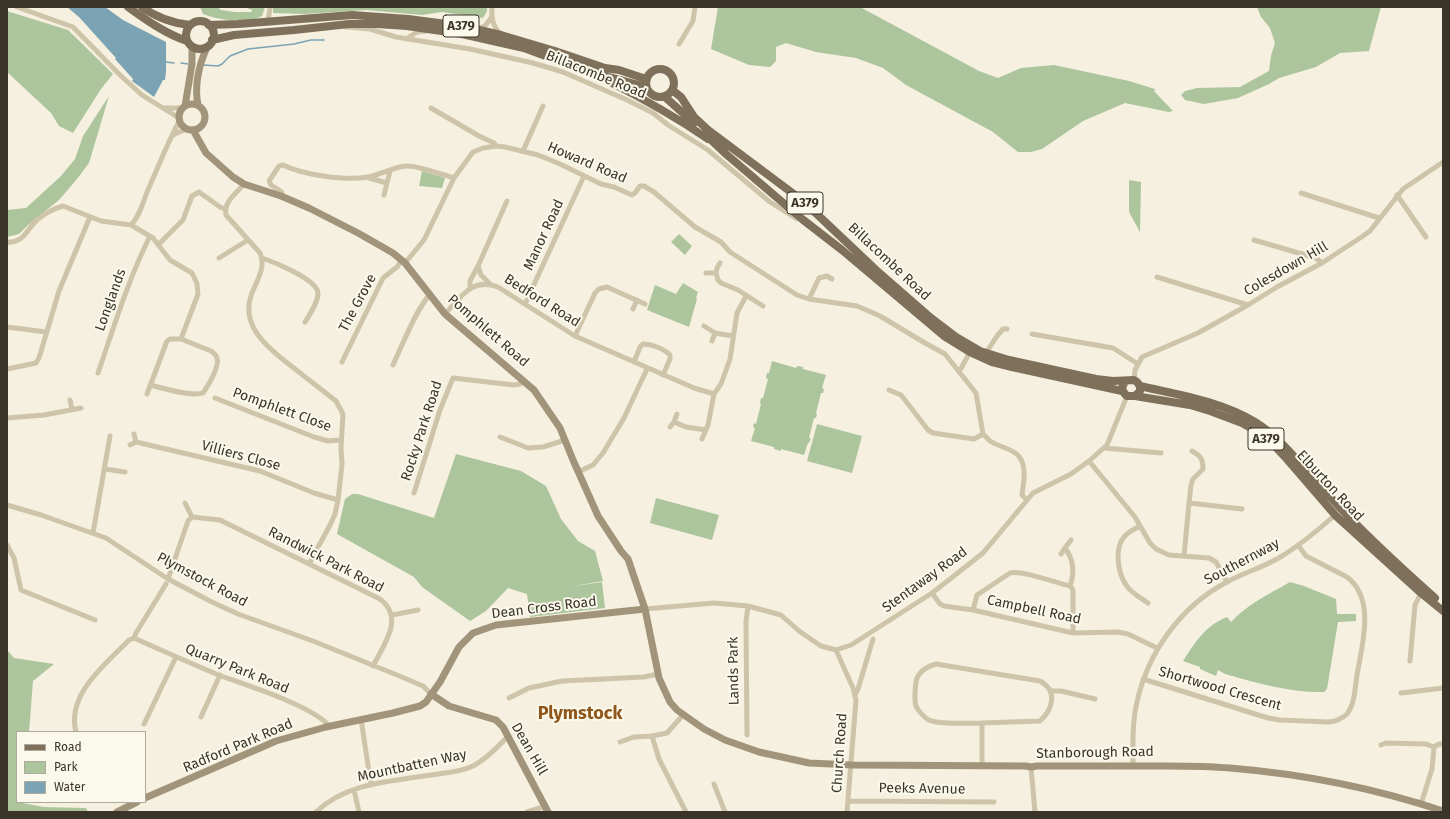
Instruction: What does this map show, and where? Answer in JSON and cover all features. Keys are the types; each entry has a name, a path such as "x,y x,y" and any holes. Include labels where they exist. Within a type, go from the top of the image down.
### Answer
{"main road":[{"name":"A379","path":"128,7 141,17 166,32 197,48 210,43"},
{"name":"A379","path":"142,7 158,17 172,23 190,25 200,21 210,25"},
{"name":"Billacombe Road","path":"210,25 311,19 334,16 379,16 434,22 501,35 555,50 605,68 619,70 646,78"},
{"name":"Billacombe Road","path":"210,43 234,34 349,24 377,24 434,29 483,38 524,48 583,70 639,86 647,90"},
{"path":"190,25 186,34 190,44"},
{"path":"210,25 214,35 210,43"},
{"name":"Billacombe Road","path":"665,97 672,90 674,81 666,70 657,69 649,74 645,82 647,90 651,95 656,97 665,97 722,148 787,210 817,231 864,268 944,336 970,352 992,362 1128,395"},
{"name":"Billacombe Road","path":"583,70 630,92 685,123 722,148"},
{"name":"Billacombe Road","path":"672,90 681,97 694,117 708,130 803,201 876,270 931,318 961,341 986,353 1009,360 1113,381 1130,380"},
{"name":"A379","path":"773,178 795,200 794,205 787,210"},
{"name":"A379","path":"803,201 800,206 801,214 817,231"},
{"path":"1130,380 1137,382 1140,386 1140,391 1128,395 1122,384 1130,380"},
{"name":"Elburton Road","path":"1140,386 1198,399 1227,408 1267,430 1356,525 1443,605"},
{"name":"Elburton Road","path":"1128,395 1190,405 1242,423 1258,432 1273,444 1335,515 1443,611"}],"street":[{"path":"17,7 72,27 142,95 164,108 179,119 189,129"},
{"path":"268,22 270,7"},
{"path":"492,7 494,27 501,35"},
{"path":"679,44 694,21 695,7"},
{"path":"476,29 485,26 492,18"},
{"name":"Billacombe Road","path":"334,26 370,29 406,39 470,48 533,63 563,72 653,113 668,125 708,150 770,202 787,210"},
{"name":"Billacombe Road","path":"406,39 417,32 434,29"},
{"path":"198,105 196,95 199,70 210,43"},
{"path":"131,226 140,209 184,107 192,64 190,44"},
{"path":"164,108 184,107 194,104 203,109 205,116 204,124 201,127 202,146"},
{"path":"523,151 544,106"},
{"path":"431,108 478,136 494,143 496,146"},
{"path":"172,135 189,129 201,127"},
{"name":"Pomphlett Road","path":"189,129 206,153 233,177 244,184 281,196 309,208 393,253 403,262 445,314 471,338 524,380 534,390 548,408 560,428 598,516 628,559 645,609 658,674 663,689 670,702 682,714"},
{"name":"Howard Road","path":"403,262 424,240 454,178 473,152 483,148 496,146 523,151 560,164 601,184 614,187 632,195 640,186 644,186 659,196 695,227 721,242 730,252 797,295 809,299 857,306 880,316 945,354 976,393 983,434"},
{"name":"Colesdown Hill","path":"1138,364 1142,357 1198,333 1277,287 1322,264 1370,231 1397,195 1443,162"},
{"path":"281,196 282,192 271,185 269,181 279,166 283,165 312,175 367,178 387,183"},
{"path":"367,178 406,166 436,172 454,178"},
{"path":"384,195 390,171"},
{"name":"Manor Road","path":"525,304 584,176"},
{"path":"244,184 228,202 225,209 226,215 262,258 294,272 317,289 318,294 305,322"},
{"path":"158,245 183,220 192,196 195,194 199,192 225,209"},
{"path":"1301,194 1379,218"},
{"path":"1397,195 1426,237"},
{"path":"445,314 470,288 470,281 507,201"},
{"path":"7,242 17,241 24,237 38,219 57,207 62,206 101,221 131,226 149,235 170,260 192,273 197,284 198,294 180,339"},
{"path":"7,369 36,363 39,358 62,284 90,217"},
{"name":"Longlands","path":"98,373 125,293 149,235"},
{"path":"219,258 248,240"},
{"path":"1254,240 1316,258 1322,264"},
{"name":"Pomphlett Close","path":"215,398 314,437 328,441 341,440 343,414 336,401 264,342 251,322 248,311 249,303 251,294 261,273 263,263 262,258"},
{"name":"The Grove","path":"342,362 383,278 403,262"},
{"path":"720,263 716,273 718,280 721,283 732,286 763,306"},
{"path":"478,266 481,275 490,284"},
{"path":"706,273 716,273"},
{"path":"809,299 819,278 827,276 832,279"},
{"path":"1157,277 1248,305"},
{"name":"Bedford Road","path":"470,288 483,283 498,287 575,336 648,369 694,388 714,394"},
{"path":"575,336 595,293 599,289 607,287 645,304"},
{"path":"393,365 426,298 430,295"},
{"path":"702,439 706,430 714,394 727,370 737,313 746,296"},
{"path":"633,309 637,300"},
{"path":"309,314 315,317"},
{"path":"704,326 715,333 733,336"},
{"path":"7,327 46,332"},
{"path":"986,353 1003,329 1008,330"},
{"path":"712,341 715,333"},
{"path":"1032,334 1113,348 1138,364 1130,380"},
{"path":"146,394 167,341 170,339 180,339 211,351 218,358 217,364 203,393 199,395 150,385"},
{"path":"634,362 640,347 643,344 648,344 667,352 670,355 670,359 663,375"},
{"path":"959,372 970,352"},
{"path":"578,472 593,465 603,453 624,418 648,369"},
{"name":"Rocky Park Road","path":"414,493 440,410 453,378 514,385 520,384 524,380"},
{"path":"889,390 901,395 928,430 933,433 974,439 983,434 990,440 1015,452 1020,456 1024,468 1022,495 1026,499"},
{"name":"Stentaway Road","path":"836,650 851,645 932,592 983,553 1026,499 1039,488 1071,474 1104,448 1107,445 1128,395"},
{"path":"70,400 72,410"},
{"path":"7,418 44,415 81,408"},
{"path":"670,427 674,422 676,414"},
{"path":"674,422 706,430"},
{"path":"130,445 136,442 134,434"},
{"path":"93,533 110,436"},
{"path":"500,437 528,448 543,448 565,440"},
{"path":"308,564 335,514 342,464 341,440"},
{"name":"Villiers Close","path":"136,442 260,471 314,493 338,500"},
{"path":"1104,448 1161,453"},
{"path":"1184,556 1191,485 1193,479 1203,469 1203,462 1200,455 1192,451"},
{"path":"1089,461 1132,512 1150,543 1156,549 1169,555 1209,558 1216,562 1227,582"},
{"path":"105,469 125,472"},
{"path":"1332,499 1336,509 1335,515"},
{"path":"76,731 74,717 78,702 84,690 92,678 129,640 134,638 167,581 188,521 192,517 185,503"},
{"path":"1189,504 1242,509"},
{"name":"Plymstock Road","path":"7,507 106,538 167,581 238,614 313,641 423,686 431,694"},
{"name":"Southernway","path":"1132,766 1134,720 1143,679 1157,648 1171,629 1184,614 1200,600 1227,582 1278,558 1298,545 1335,515"},
{"name":"Randwick Park Road","path":"192,517 220,520 380,599 387,605 392,615"},
{"path":"1140,526 1125,536 1121,541 1119,547 1120,568 1126,586 1138,597 1148,603"},
{"path":"1061,554 1071,540"},
{"path":"7,545 14,558 21,590 95,620"},
{"name":"Shortwood Crescent","path":"1143,679 1268,718 1280,720 1333,722 1346,714 1353,702 1365,627 1364,610 1360,593 1352,580 1306,556 1298,545"},
{"path":"1065,548 1073,565 1070,586 1073,590 1073,633"},
{"path":"973,610 977,595 1014,572 1070,586"},
{"name":"Campbell Road","path":"932,592 940,604 944,606 973,610 1073,633 1118,632 1128,634 1157,648"},
{"path":"1410,661 1415,605 1421,593"},
{"path":"645,609 714,603 748,606 781,614 799,631 821,646 836,650"},
{"name":"Lands Park","path":"746,735 746,621 748,606"},
{"name":"Dean Cross Road","path":"431,694 459,647 473,633 496,625 645,609"},
{"path":"373,666 391,627 392,615 418,610"},
{"name":"Quarry Park Road","path":"134,638 176,657 302,708 326,721 329,726"},
{"name":"Church Road","path":"854,695 858,689 874,639"},
{"name":"Church Road","path":"836,650 853,688 856,700 856,717 853,730 852,766 847,812"},
{"path":"144,724 176,657"},
{"path":"936,664 1040,681 1048,685 1051,691 1051,707 1046,716 1040,721 982,723 940,722 929,720 916,706 915,682 917,676 922,670 936,664"},
{"path":"509,698 530,688 562,681 631,678 658,674"},
{"path":"201,717 220,675"},
{"path":"1407,686 1408,693"},
{"path":"1401,693 1443,688"},
{"path":"1051,691 1060,691 1095,699"},
{"name":"Radford Park Road","path":"146,798 276,741 329,726 394,713 420,706 431,694"},
{"name":"Dean Hill","path":"431,694 449,706 496,720 503,727 547,809"},
{"path":"620,742 634,737 667,733 682,714"},
{"name":"Stanborough Road","path":"682,714 704,729 725,740 793,760 820,764 852,766 982,765 1026,766 1031,768 1037,766 1210,767 1294,775 1359,788 1443,811"},
{"path":"361,719 371,785"},
{"path":"982,723 982,765"},
{"name":"Mountbatten Way","path":"316,812 330,801 354,790 371,785 440,774 472,766 490,754 508,736"},
{"path":"652,736 658,759 686,812"},
{"path":"1381,745 1386,743 1426,744 1434,746 1443,744"},
{"path":"1421,804 1432,769 1434,746"},
{"path":"1031,768 1035,812"},
{"path":"714,784 724,812"},
{"path":"354,790 359,812"},
{"name":"Peeks Avenue","path":"849,801 994,802"},
{"path":"117,812 135,803"},
{"path":"527,812 547,809"}],"green space":[{"path":"200,7 217,7 221,10 251,12 252,10 244,7 265,7 262,16 249,20 232,20 203,14"},
{"path":"273,7 487,7 487,11 483,18 442,12 422,15 366,10 304,14 273,13"},
{"path":"718,7 860,7 979,71 998,78 1021,68 1054,65 1129,81 1155,89 1154,91 1173,111 1169,112 1125,103 1083,121 1042,149 1031,152 1018,152 993,132 906,85 883,68 856,58 816,52 786,43 776,47 776,61 770,67 749,65 711,49"},
{"path":"1257,7 1381,7 1369,51 1340,53 1316,67 1279,78 1238,98 1204,104 1185,100 1181,95 1185,91 1197,88 1240,87 1269,71 1275,43 1270,28 1261,17"},
{"path":"7,11 68,30 113,74 101,89 73,133 59,126 51,113 7,72"},
{"path":"109,96 89,163 59,200 19,234 7,237 7,210 26,208 61,176 75,159 83,136"},
{"path":"422,171 445,178 442,188 419,186"},
{"path":"1129,180 1141,182 1140,232 1129,212"},
{"path":"679,234 692,246 685,255 671,242"},
{"path":"683,283 698,292 689,327 647,310 655,285 676,294"},
{"path":"772,361 796,368 797,366 803,367 803,369 826,375 822,388 824,389 823,393 821,393 816,418 814,418 809,438 811,438 804,455 781,449 781,451 774,449 774,447 751,441 755,428 753,427 754,423 756,424 761,398 763,398 768,379 766,378 767,373 769,373"},
{"path":"817,424 862,436 852,473 807,461"},
{"path":"456,454 521,471 546,486 561,519 578,541 595,551 603,581 568,587 602,582 605,608 530,617 527,594 508,588 486,611 470,621 422,587 414,577 337,534 345,499 352,494 358,494 434,518"},
{"path":"656,498 719,515 712,540 650,523"},
{"path":"1290,582 1336,599 1337,614 1356,614 1356,621 1338,622 1327,689 1324,692 1299,691 1274,687 1225,674 1218,670 1216,676 1200,669 1200,667 1183,661 1202,635 1213,625 1227,617 1231,622 1252,605"},
{"path":"7,650 14,658 54,664 33,681 29,731 16,731 16,803 44,807 86,808 88,812 7,812"}],"water":[{"path":"67,7 105,7 123,20 166,42 165,80 163,80 154,97 132,81 133,79 115,59 116,58 79,17"}],"waterway":[{"path":"204,65 218,66 230,56 248,49 294,44 311,40 324,40"},
{"path":"166,62 174,63"},
{"path":"181,63 188,64"}],"district":[{"name":"Plymstock","path":"580,714"}]}
